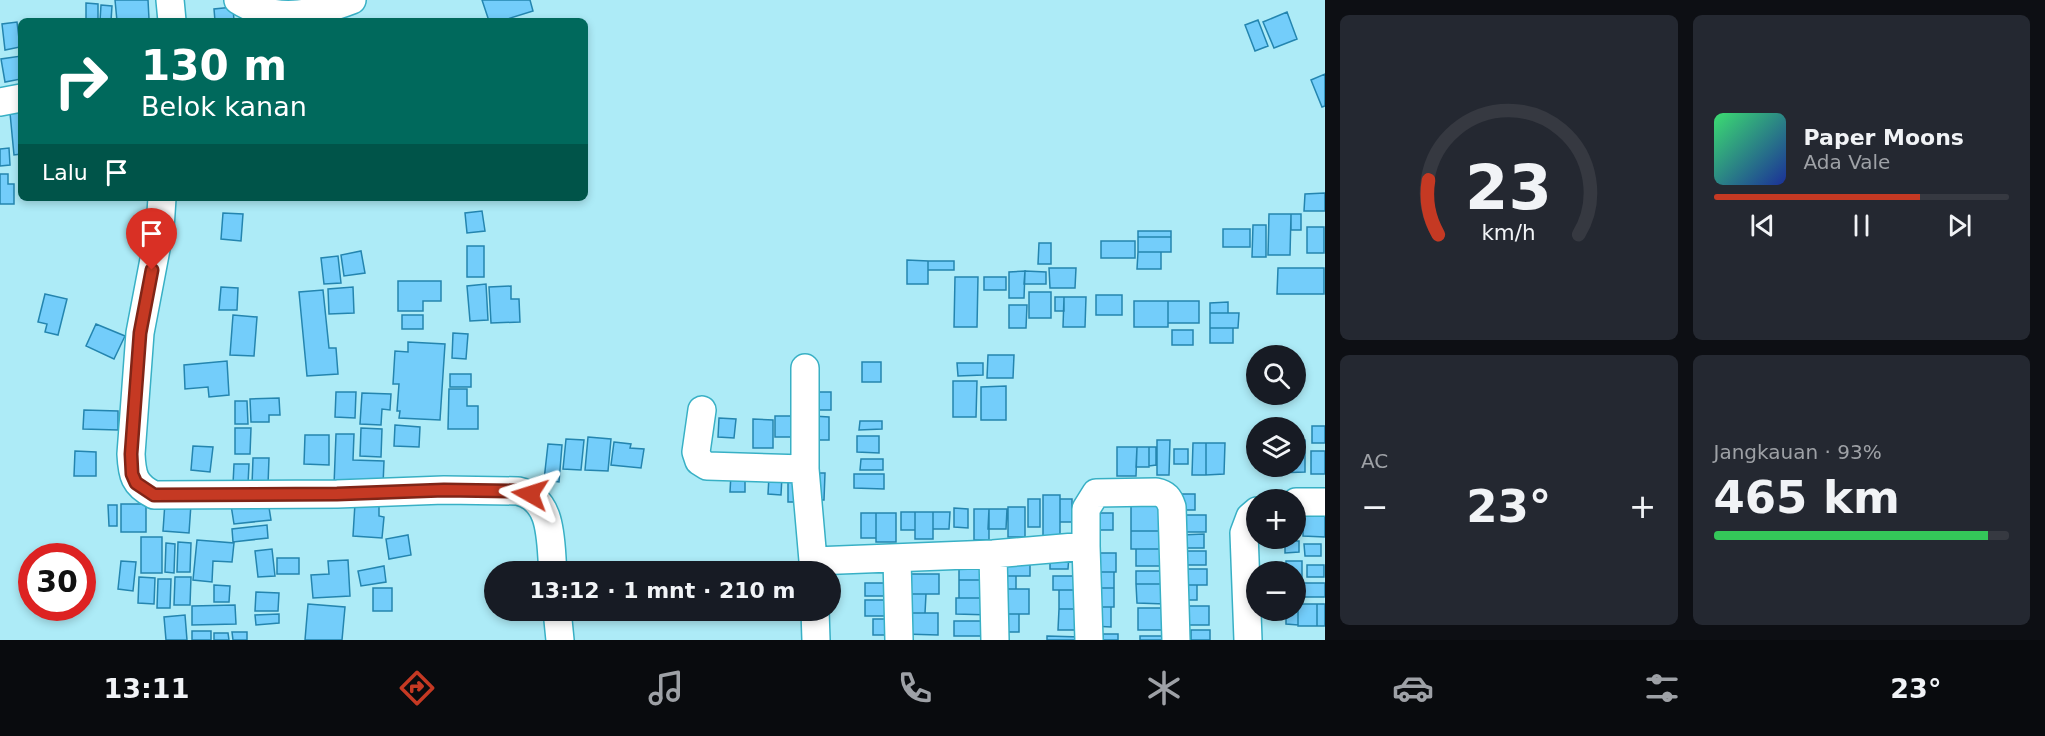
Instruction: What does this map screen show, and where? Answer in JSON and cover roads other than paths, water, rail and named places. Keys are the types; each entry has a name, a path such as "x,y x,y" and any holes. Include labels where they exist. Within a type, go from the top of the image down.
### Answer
{"street":[{"path":"170,0 172,18"},
{"path":"237,0 254,10 281,16 335,7 352,0"},
{"path":"0,102 18,99"},
{"path":"162,201 160,228 140,333 131,454 132,474 136,483 154,495 337,494 444,490 524,492 538,500 544,510 549,529 552,561"},
{"path":"805,368 805,469 814,561"},
{"path":"702,410 696,452 699,461 707,466 805,469"},
{"path":"1089,640 1086,509 1096,494 1156,492 1169,498 1172,507 1176,640"},
{"path":"1306,502 1325,502"},
{"path":"1246,528 1244,533 1248,640"},
{"path":"841,563 1086,546"},
{"path":"993,554 995,640"},
{"path":"897,558 899,640"},
{"path":"558,621 560,640"},
{"path":"815,621 816,640"}]}
